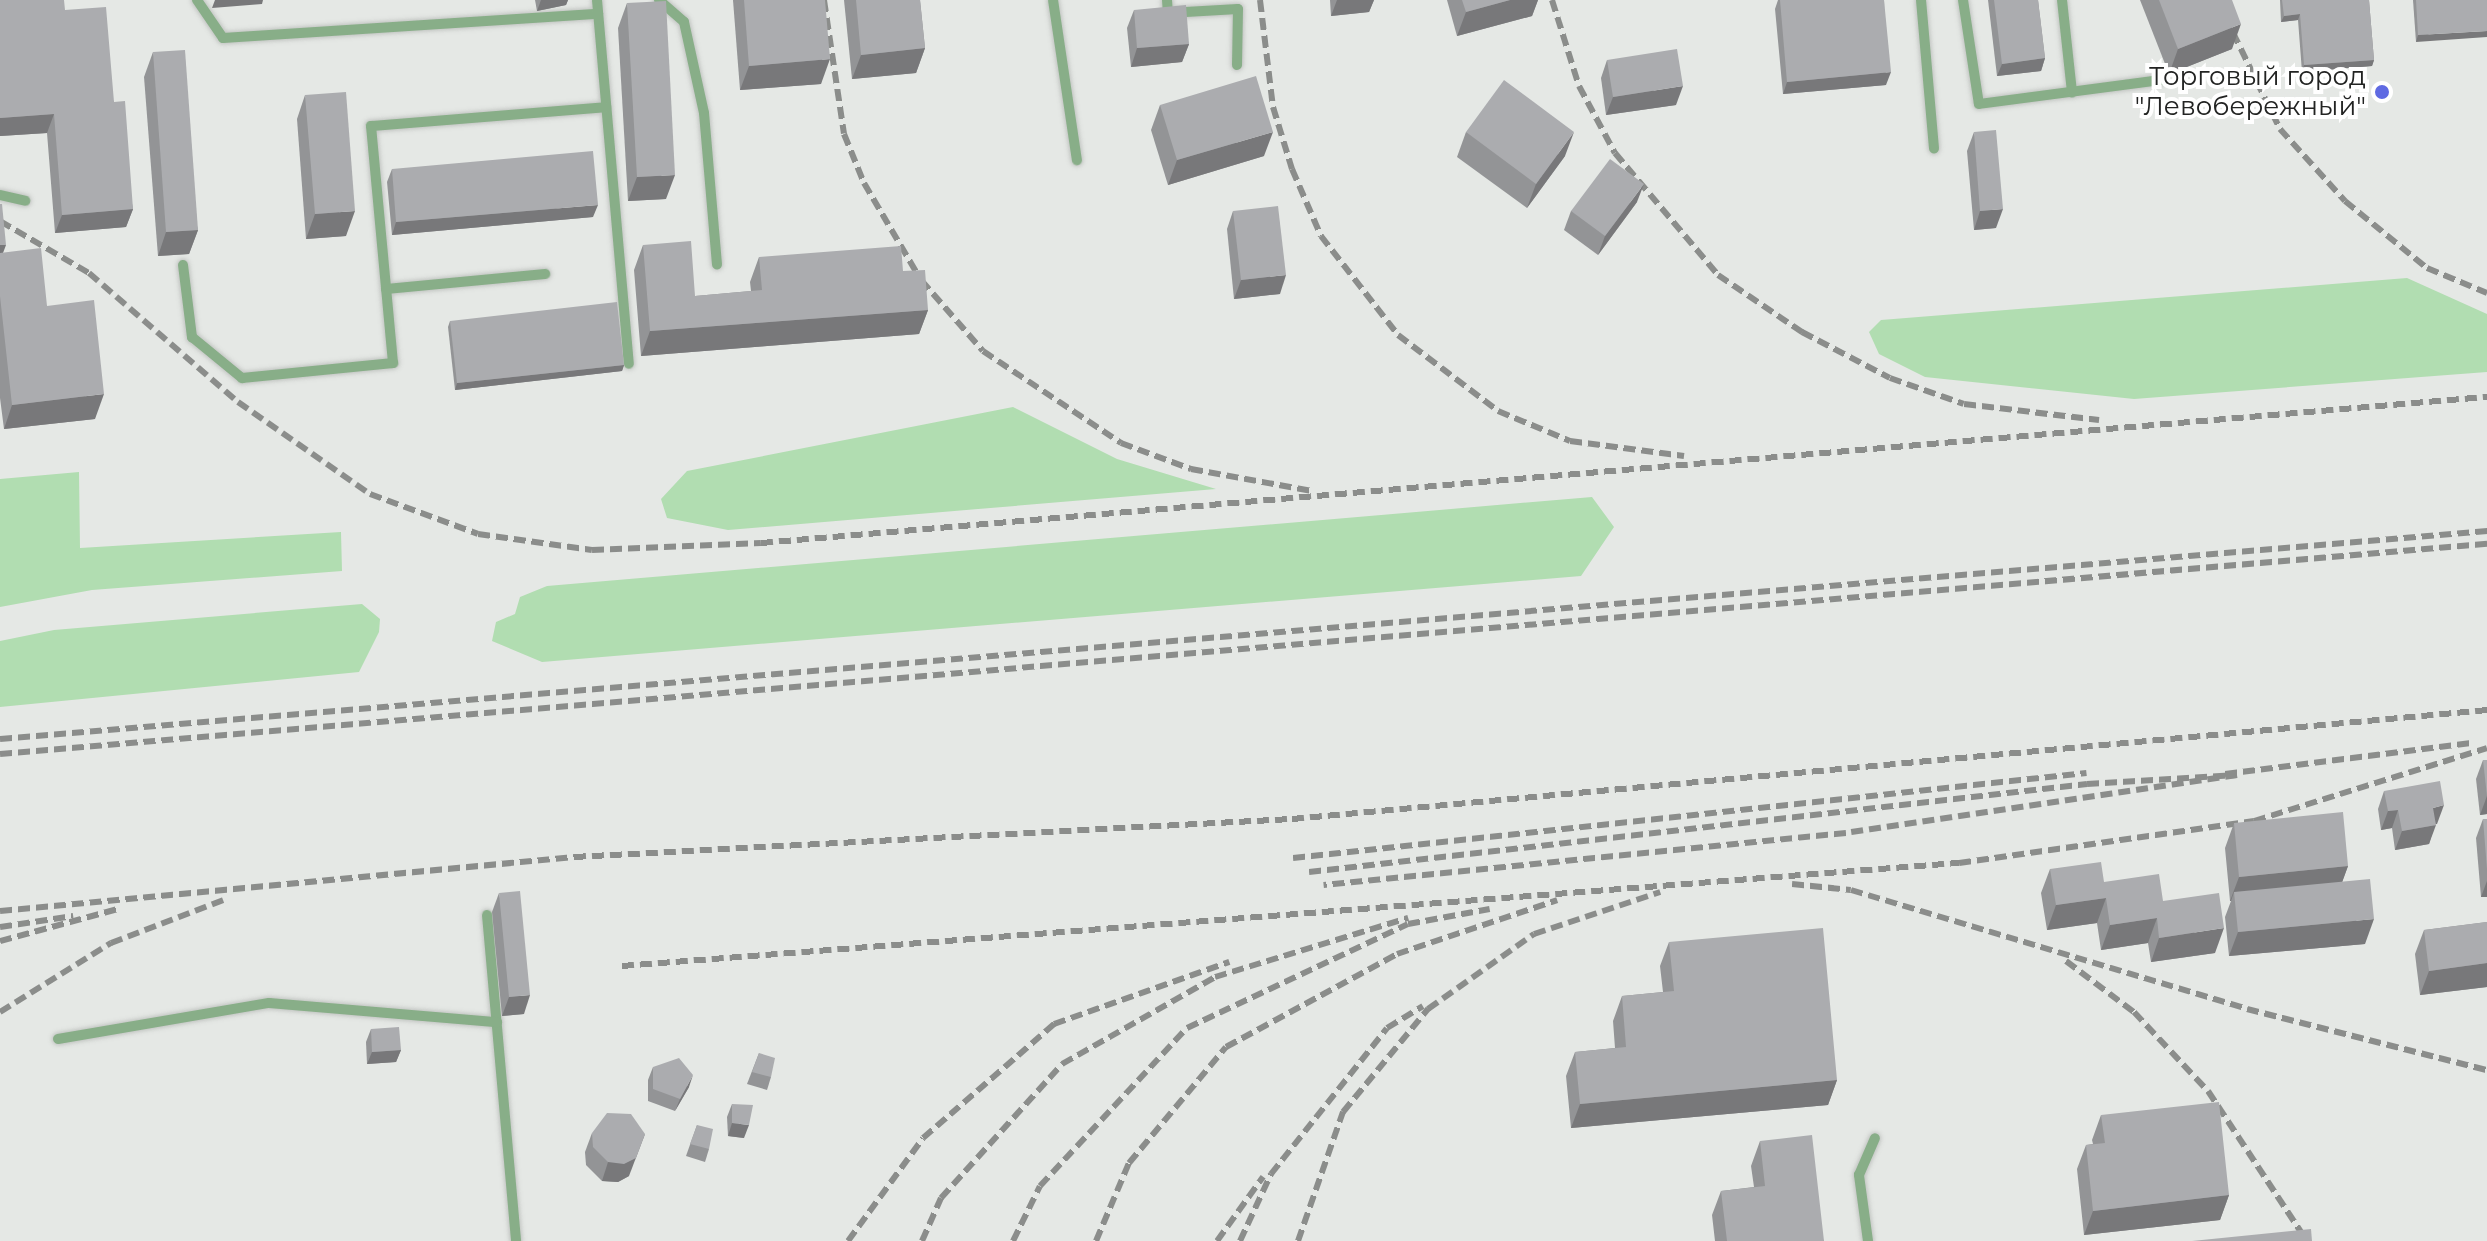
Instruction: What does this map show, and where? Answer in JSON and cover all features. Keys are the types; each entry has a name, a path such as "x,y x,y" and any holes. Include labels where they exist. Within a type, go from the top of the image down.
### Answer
{"lane":[{"path":"197,0 223,38 598,14"},
{"path":"597,0 629,364"},
{"path":"659,0 684,22 704,113 717,264"},
{"path":"1053,0 1077,160"},
{"path":"1167,0 1168,13 1238,9 1237,65"},
{"path":"1921,0 1934,148"},
{"path":"1963,0 1979,104 2161,80"},
{"path":"2062,0 2072,92"},
{"path":"183,265 192,337 242,378 393,363 371,126 606,107"},
{"path":"0,195 25,201"},
{"path":"386,289 545,274"},
{"path":"487,915 516,1241"},
{"path":"58,1039 269,1003 497,1022"},
{"path":"1868,1241 1859,1175 1875,1138"}],"green space":[{"path":"2407,278 2487,314 2487,372 2134,399 1925,377 1879,354 1869,332 1881,320"},
{"path":"1013,407 1117,459 1216,489 728,530 667,518 661,499 687,471"},
{"path":"79,472 80,548 341,532 342,571 92,590 0,607 0,479"},
{"path":"1592,497 1614,527 1581,576 542,662 492,641 496,622 515,614 520,597 547,586"},
{"path":"362,604 380,619 379,632 359,672 0,707 0,641 54,630"}],"building":[{"path":"0,0 64,0 65,10 106,7 114,102 125,101 133,209 62,215 54,114 0,118"},
{"path":"744,0 825,0 830,59 749,66"},
{"path":"856,0 920,0 925,48 861,55"},
{"path":"1462,0 1510,0 1466,12"},
{"path":"1780,0 1884,0 1891,72 1787,82"},
{"path":"1994,0 2038,0 2045,58 2002,64"},
{"path":"2159,0 2232,0 2241,24 2178,49"},
{"path":"2282,0 2369,0 2374,60 2304,65 2300,14 2284,16"},
{"path":"2416,0 2487,0 2487,31 2418,35"},
{"path":"666,1 675,175 637,177 627,3"},
{"path":"1186,5 1189,44 1137,48 1134,10"},
{"path":"1677,49 1683,86 1613,97 1607,60"},
{"path":"185,50 198,230 166,232 153,52"},
{"path":"1256,76 1273,132 1177,160 1160,105"},
{"path":"1504,80 1574,132 1536,184 1466,132"},
{"path":"346,92 355,211 315,214 305,95"},
{"path":"1996,130 2003,209 1980,211 1974,132"},
{"path":"593,151 598,205 396,222 392,169"},
{"path":"1610,159 1644,184 1605,236 1571,211"},
{"path":"2,204 6,245 0,245"},
{"path":"1278,206 1286,275 1241,280 1233,211"},
{"path":"691,241 695,296 762,290 759,257 901,246 903,271 925,270 928,310 650,331 643,245"},
{"path":"41,248 47,306 94,300 104,394 12,405 0,296 0,253"},
{"path":"617,302 624,365 457,383 450,321"},
{"path":"2483,760 2487,760 2487,796"},
{"path":"2440,781 2444,805 2433,808 2436,825 2402,831 2398,810 2388,811 2384,791"},
{"path":"2343,812 2348,866 2239,877 2234,823"},
{"path":"2483,819 2487,819 2487,869"},
{"path":"2101,862 2104,882 2159,874 2163,901 2219,893 2224,928 2159,938 2157,918 2110,925 2106,898 2056,905 2050,869"},
{"path":"2370,879 2374,919 2238,932 2234,892"},
{"path":"520,891 530,995 509,997 499,893"},
{"path":"2487,922 2487,963 2429,971 2424,930"},
{"path":"1823,928 1837,1080 1580,1104 1575,1052 1626,1047 1622,996 1674,991 1669,942"},
{"path":"399,1027 401,1050 372,1052 371,1029"},
{"path":"759,1053 775,1058 771,1077 752,1072"},
{"path":"679,1058 693,1075 680,1099 653,1089 653,1067"},
{"path":"2219,1102 2229,1195 2093,1211 2086,1145 2105,1143 2101,1115"},
{"path":"732,1104 753,1105 749,1125 732,1123"},
{"path":"607,1113 631,1114 645,1134 636,1158 624,1164 608,1162 593,1147 592,1133"},
{"path":"697,1125 713,1129 709,1149 690,1144"},
{"path":"1812,1135 1824,1241 1727,1241 1721,1191 1765,1186 1760,1141"},
{"path":"2311,1229 2312,1241 2192,1241"}],"railway":[{"path":"824,0 844,134 864,183 921,280 983,351 1121,443 1191,469 1312,491"},
{"path":"1260,0 1273,107 1292,169 1321,236 1398,335 1498,411 1570,441 1684,456"},
{"path":"1552,0 1579,86 1615,153 1718,275 1802,332 1890,378 1964,404 2099,420"},
{"path":"2217,0 2280,129 2345,201 2427,268 2487,293"},
{"path":"0,221 89,273 238,402 370,494 478,534 592,550 761,543 2487,397"},
{"path":"0,739 2487,531"},
{"path":"0,754 2487,544"},
{"path":"0,911 574,857 1292,819 2487,710"},
{"path":"2225,774 2471,743"},
{"path":"622,966 1959,863 2254,821 2487,748"},
{"path":"1293,858 2086,773"},
{"path":"1309,872 2087,784 2237,775 1846,833 1324,885"},
{"path":"1792,884 1851,890 2247,1009 2487,1070"},
{"path":"1298,1241 1343,1112 1428,1009 1534,934 1660,892"},
{"path":"0,1012 111,943 229,898"},
{"path":"1096,1241 1129,1163 1226,1047 1397,954 1557,900"},
{"path":"0,941 118,909"},
{"path":"1013,1241 1040,1186 1187,1028 1408,924 1490,909"},
{"path":"0,927 73,916"},
{"path":"922,1241 941,1198 1062,1064 1215,977 1408,918"},
{"path":"2066,961 2134,1012 2208,1091 2307,1241"},
{"path":"848,1241 923,1138 1054,1024 1229,962"},
{"path":"1240,1241 1271,1174 1387,1028 1423,1006"},
{"path":"1217,1241 1263,1177"}],"place":[{"name":"Торговый город \"Левобережный\"","path":"2382,92"}]}
